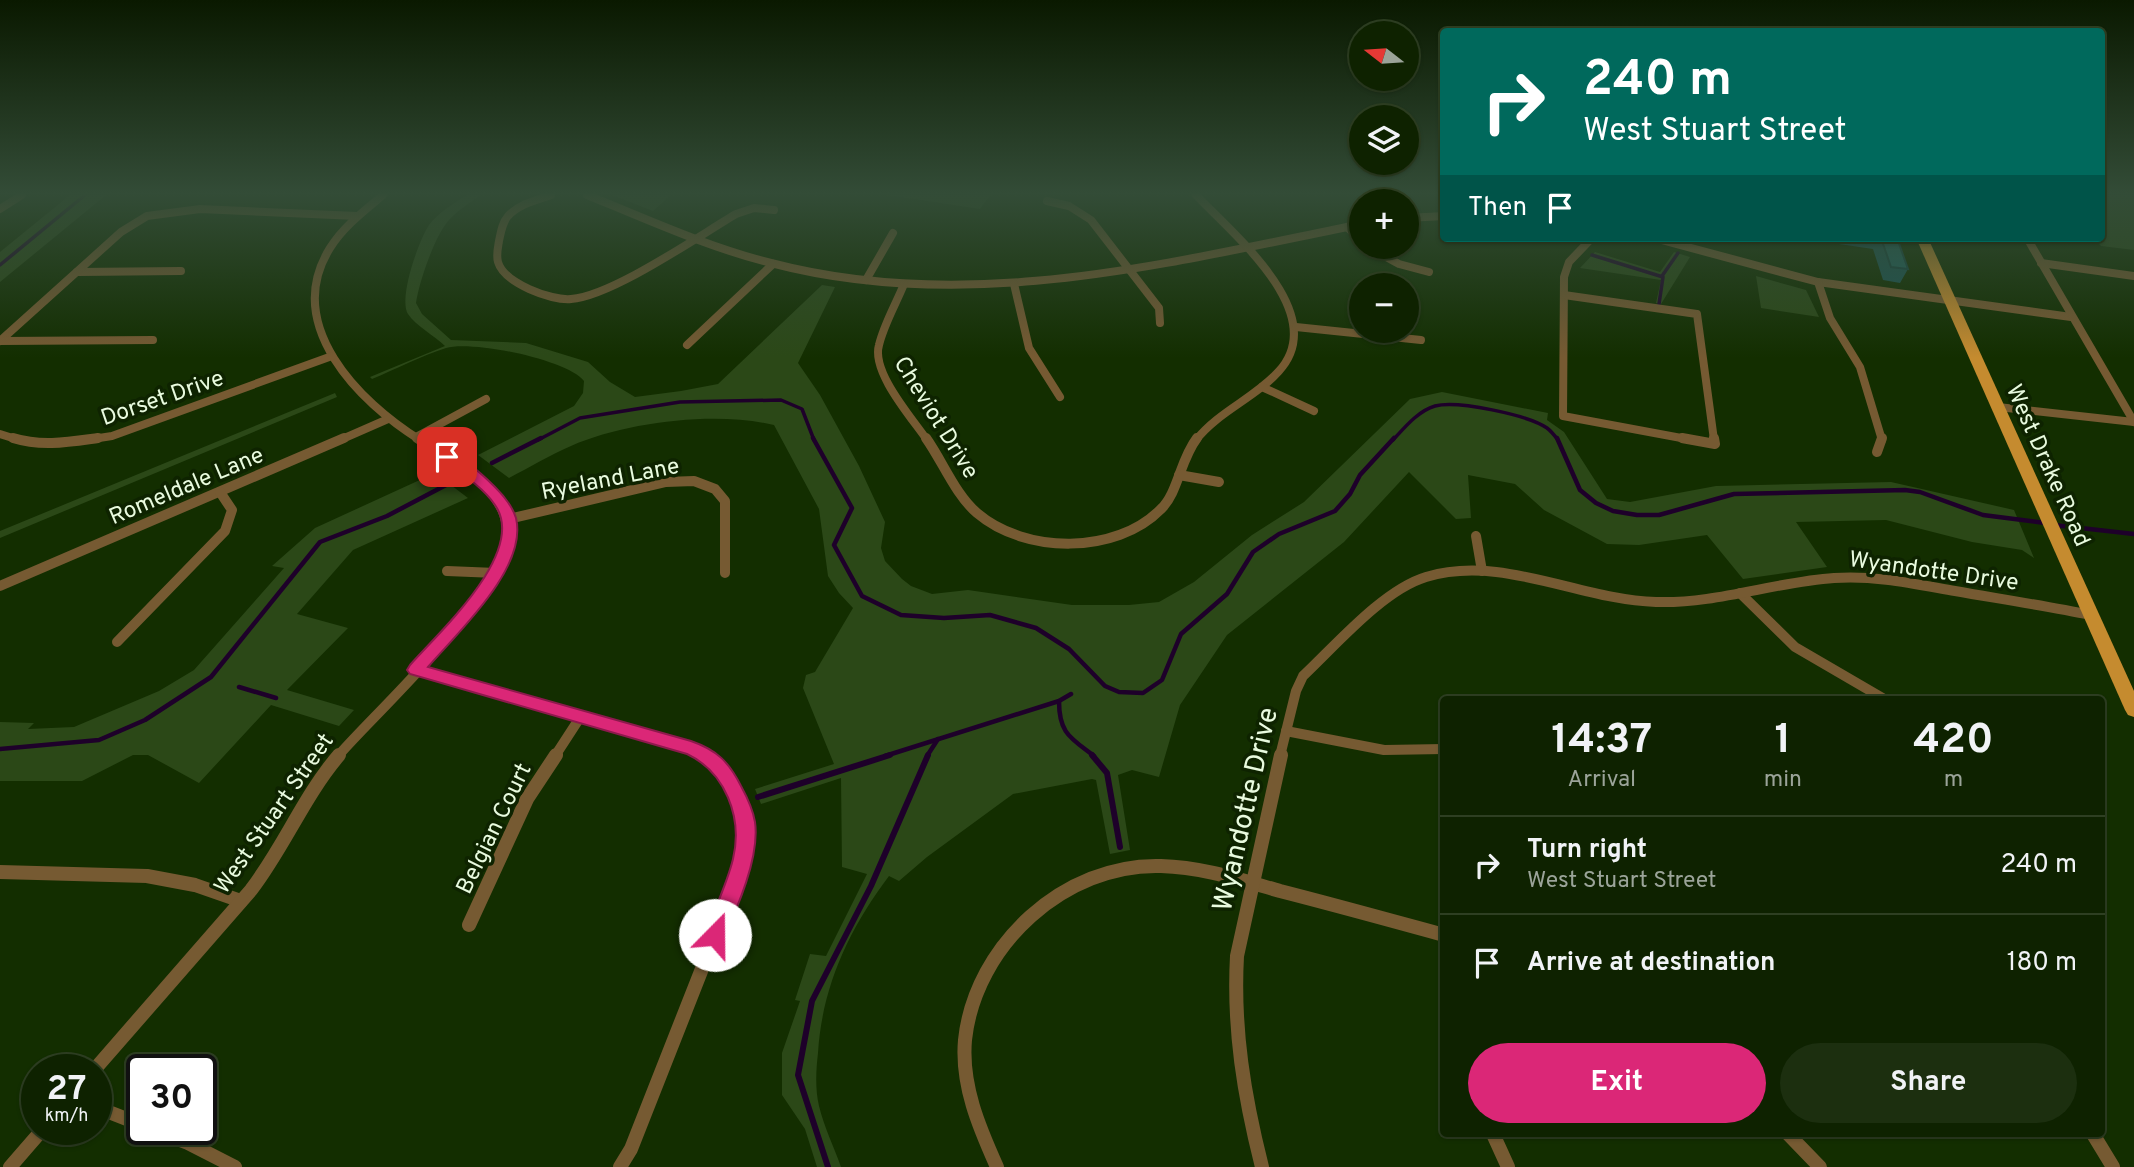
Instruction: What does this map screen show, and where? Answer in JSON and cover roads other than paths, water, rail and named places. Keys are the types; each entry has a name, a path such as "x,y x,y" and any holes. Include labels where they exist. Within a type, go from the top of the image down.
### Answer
{"main road":[{"name":"West Drake Road","path":"1928,249 2134,710"}],"street":[{"path":"0,341 101,249"},
{"path":"330,249 314,283 313,311 319,331 332,356 363,396 388,419 463,468 494,493 509,519"},
{"path":"498,249 497,256 502,270 543,298 563,300 594,295 675,249"},
{"path":"729,249 773,264 866,280 904,284 1001,285 1130,270 1236,249"},
{"path":"866,280 884,249"},
{"path":"1114,249 1159,308 1160,323"},
{"path":"1245,249 1286,296 1296,327 1421,340"},
{"path":"1564,295 1697,314 1715,444 1563,416 1564,295 1565,269 1582,249"},
{"path":"1697,249 1818,282 2071,317"},
{"path":"2033,249 2134,422"},
{"path":"1389,259 1429,272"},
{"path":"2041,263 2134,276"},
{"path":"687,345 773,264"},
{"path":"76,272 181,271"},
{"path":"1000,272 1001,285"},
{"path":"1818,282 1830,318 1860,367 1882,435 1877,452"},
{"name":"Cheviot Drive","path":"904,284 878,346 881,370 967,502 990,523 1028,539 1078,543 1124,531 1159,512 1172,496 1182,463 1200,435 1228,408 1276,375 1294,348 1296,327"},
{"path":"1014,284 1024,337 1060,397"},
{"path":"0,341 153,340"},
{"name":"Dorset Drive","path":"5,436 26,442 55,444 112,436 332,356"},
{"path":"1262,387 1314,411"},
{"path":"416,437 486,399"},
{"path":"1998,407 2134,422"},
{"name":"Romeldale Lane","path":"0,586 388,419"},
{"path":"0,443 5,436"},
{"path":"1179,475 1219,482"},
{"name":"Ryeland Lane","path":"509,519 666,482 694,481 715,489 725,501 725,573"},
{"path":"117,642 225,531 234,514 233,506 220,492"},
{"name":"West Stuart Street","path":"108,1054 264,872 324,773 470,610 496,573 508,542 509,519"},
{"path":"1476,536 1482,572"},
{"path":"447,571 496,573"},
{"name":"Wyandotte Drive","path":"1262,1167 1238,1064 1234,1028 1237,956 1286,731 1296,691 1303,676 1386,597 1407,583 1425,576 1450,572 1482,572 1642,601 1697,601 1814,580 1863,577 2091,615"},
{"path":"1740,593 1795,647 1879,696"},
{"path":"416,670 691,748 710,757 724,770 739,800 745,822 743,858 735,886 631,1149 620,1167"},
{"name":"Belgian Court","path":"469,926 527,799 581,716"},
{"path":"1286,731 1371,750 1422,752 1440,750"},
{"path":"997,1167 971,1102 964,1049 967,1023 978,985 1007,939 1030,915 1055,897 1093,877 1122,869 1170,866 1200,869 1440,934"},
{"path":"0,872 127,875 195,885 241,901"},
{"path":"1494,1137 1508,1167"},
{"path":"1791,1137 1820,1167"},
{"path":"2095,1137 2113,1167"},
{"path":"9,1167 29,1145"},
{"path":"192,1145 235,1167"}],"waterway":[{"path":"0,265 19,249"},
{"path":"1662,276 1678,253"},
{"path":"1592,255 1663,277 1659,304"},
{"path":"538,440 580,418 680,402 781,400 802,409 814,439"},
{"path":"1393,440 1423,412 1445,405 1475,407 1525,418 1547,428 1558,440"},
{"path":"492,463 541,438"},
{"path":"814,439 852,508 834,545 862,596 901,615 944,618 990,615 1036,628 1069,649 1105,686 1119,692 1143,693 1162,680 1181,634 1227,594 1253,552 1279,534 1335,511 1350,494 1360,475 1394,438"},
{"path":"1558,440 1580,490 1596,503 1613,511 1659,515 1734,494 1905,490 1920,492 1983,515 2045,523"},
{"path":"0,749 99,740 145,720 211,677 320,542 387,516 446,485"},
{"path":"2054,525 2134,534"},
{"path":"239,687 276,698"},
{"path":"1059,701 1071,694"},
{"path":"938,739 1059,701"},
{"path":"1059,701 1064,728 1094,756"},
{"path":"885,756 938,739"},
{"path":"927,756 938,739"},
{"path":"758,797 890,755"},
{"path":"828,1167 798,1075 812,1001 871,886 928,755"},
{"path":"1092,755 1107,773 1120,847"}]}
